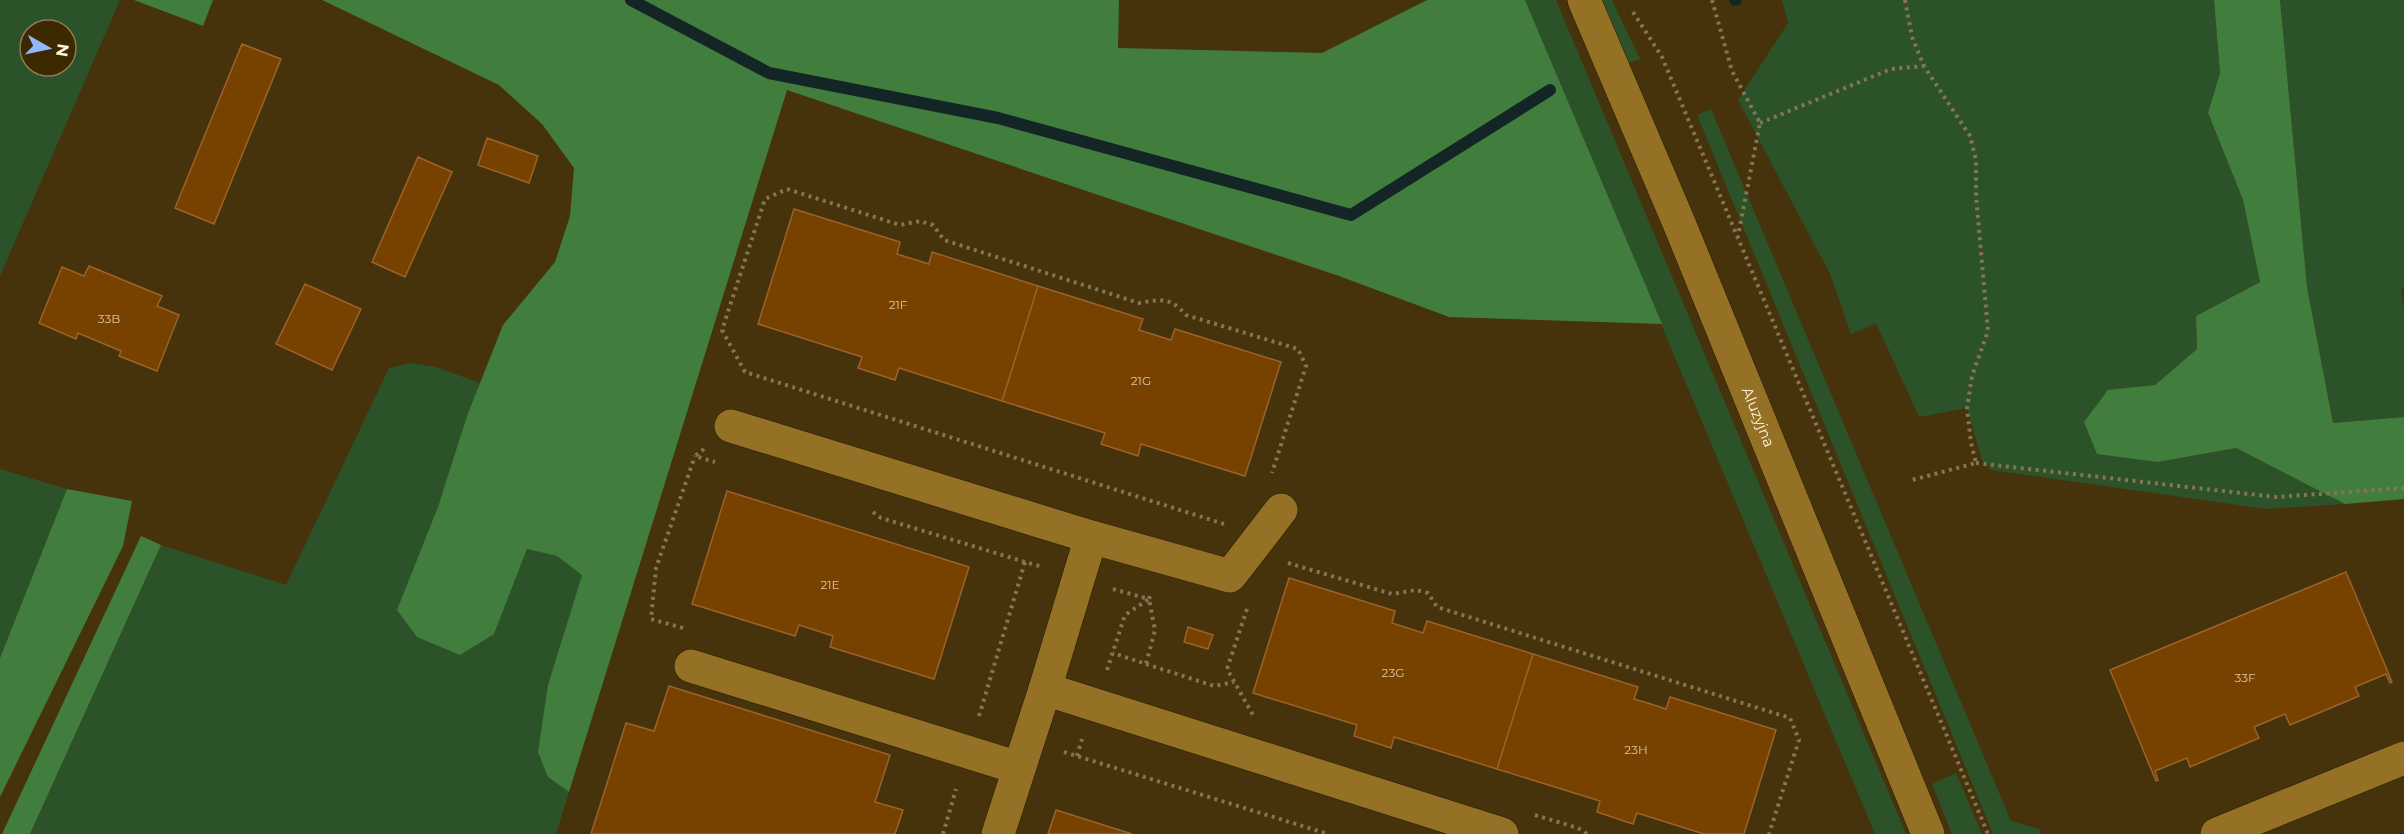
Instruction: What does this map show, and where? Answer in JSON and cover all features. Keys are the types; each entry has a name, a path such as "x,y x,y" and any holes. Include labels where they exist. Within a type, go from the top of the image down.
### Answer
{"street":[{"name":"Aluzyjna","path":"1584,0 1679,223 1928,834"},
{"path":"731,426 1091,537 1230,576 1261,536 1275,495"},
{"path":"998,834 1091,537"},
{"path":"691,666 1019,768"},
{"path":"1045,689 1502,834"},
{"path":"2217,834 2404,758"}],"path":[{"path":"1712,0 1732,71 1760,123 1737,237"},
{"path":"1905,0 1912,37 1924,66 1970,136 1976,160 1976,196 1988,331 1972,376 1966,408 1976,463"},
{"path":"1631,10 1662,57 1988,834"},
{"path":"1760,123 1891,69 1924,66"},
{"path":"1275,495 1306,366 1298,349 1186,315 1176,304 1160,299 1139,303 944,240 933,225 920,221 900,225 787,189 765,199 722,330 745,372 1261,536 1277,560 1392,594 1416,590 1428,593 1437,607 1790,718 1799,740 1769,834"},
{"path":"691,630 651,619 656,568 695,456"},
{"path":"1912,480 1976,463 2276,497 2404,488"},
{"path":"943,834 1025,562 1149,599"},
{"path":"1146,664 1155,630 1149,599 1152,588"},
{"path":"1077,756 1125,615 1149,599"},
{"path":"1237,605 1247,608 1253,599"},
{"path":"1113,653 1214,687 1234,682"},
{"path":"1030,736 1053,748 1077,756 1328,834"}],"green space":[{"path":"0,0 120,0 0,276"},
{"path":"134,0 213,0 203,26"},
{"path":"322,0 1119,0 1118,48 1322,53 1427,0 1525,0 1662,324 1449,317 1339,276 787,90 569,792 548,777 538,752 548,685 582,575 557,556 527,549 494,634 460,655 417,637 397,610 438,507 467,416 503,325 555,262 570,216 574,168 542,124 499,85"},
{"path":"1525,0 1556,0 1906,834 1875,834"},
{"path":"1601,0 1612,0 1640,59 1628,63"},
{"path":"1782,0 2214,0 2220,73 2208,114 2243,200 2260,282 2196,316 2197,349 2155,385 2108,391 2158,462 2236,448 2345,504 2266,509 1991,470 1982,460 1967,408 1919,417 1876,323 1851,334 1830,274 1738,100 1788,23"},
{"path":"2214,0 2280,0 2307,287 2333,423 2404,417 2404,499 2345,504 2236,448 2158,462 2097,454 2084,422 2108,390 2155,385 2197,349 2196,316 2260,282 2243,200 2208,113 2220,73"},
{"path":"2280,0 2404,0 2404,285 2401,292 2404,309 2404,417 2333,423 2307,287"},
{"path":"1711,109 2011,821 2039,829 2041,834 1993,834 1697,115"},
{"path":"410,363 436,367 480,383 438,507 494,634 527,549 557,556 582,575 548,685 548,777 569,792 556,834 30,834 161,545 286,585 389,368"},
{"path":"0,469 67,489 0,658"},
{"path":"67,489 132,501 123,546 0,797 0,658"},
{"path":"141,536 161,545 30,834 2,834"},
{"path":"1956,773 1982,834 1952,834 1932,784"}],"building":[{"path":"242,44 281,59 214,224 175,208"},
{"path":"487,138 538,156 529,183 478,165"},
{"path":"418,157 452,172 405,277 372,262"},
{"path":"794,209 900,242 897,254 929,264 932,252 1038,286 1002,401 899,368 895,380 858,368 862,357 758,324"},
{"path":"89,266 162,296 157,306 179,315 157,371 119,356 121,351 78,333 76,339 39,323 62,267 84,276"},
{"path":"305,284 361,309 332,370 276,344"},
{"path":"1038,286 1143,319 1139,330 1171,340 1175,329 1281,362 1245,476 1141,444 1138,456 1101,444 1105,433 1002,401"},
{"path":"727,491 969,567 934,679 830,647 833,636 799,625 795,636 692,604"},
{"path":"2346,572 2392,682 2390,683 2386,674 2355,687 2359,696 2290,725 2285,714 2254,727 2259,738 2190,767 2187,758 2155,771 2158,780 2156,781 2110,670"},
{"path":"1289,578 1395,611 1392,623 1423,633 1427,621 1533,654 1497,769 1394,737 1391,748 1354,736 1357,725 1253,693"},
{"path":"1188,627 1213,635 1208,649 1184,642"},
{"path":"1533,654 1638,687 1634,699 1666,709 1670,697 1776,730 1744,834 1704,834 1637,813 1633,824 1597,812 1600,801 1497,769"},
{"path":"669,686 890,755 875,802 903,810 895,834 591,834 626,723 654,731"},
{"path":"1056,810 1132,834 1048,834"}],"waterway":[{"path":"631,0 769,73 998,118 1351,215 1550,90"}]}
